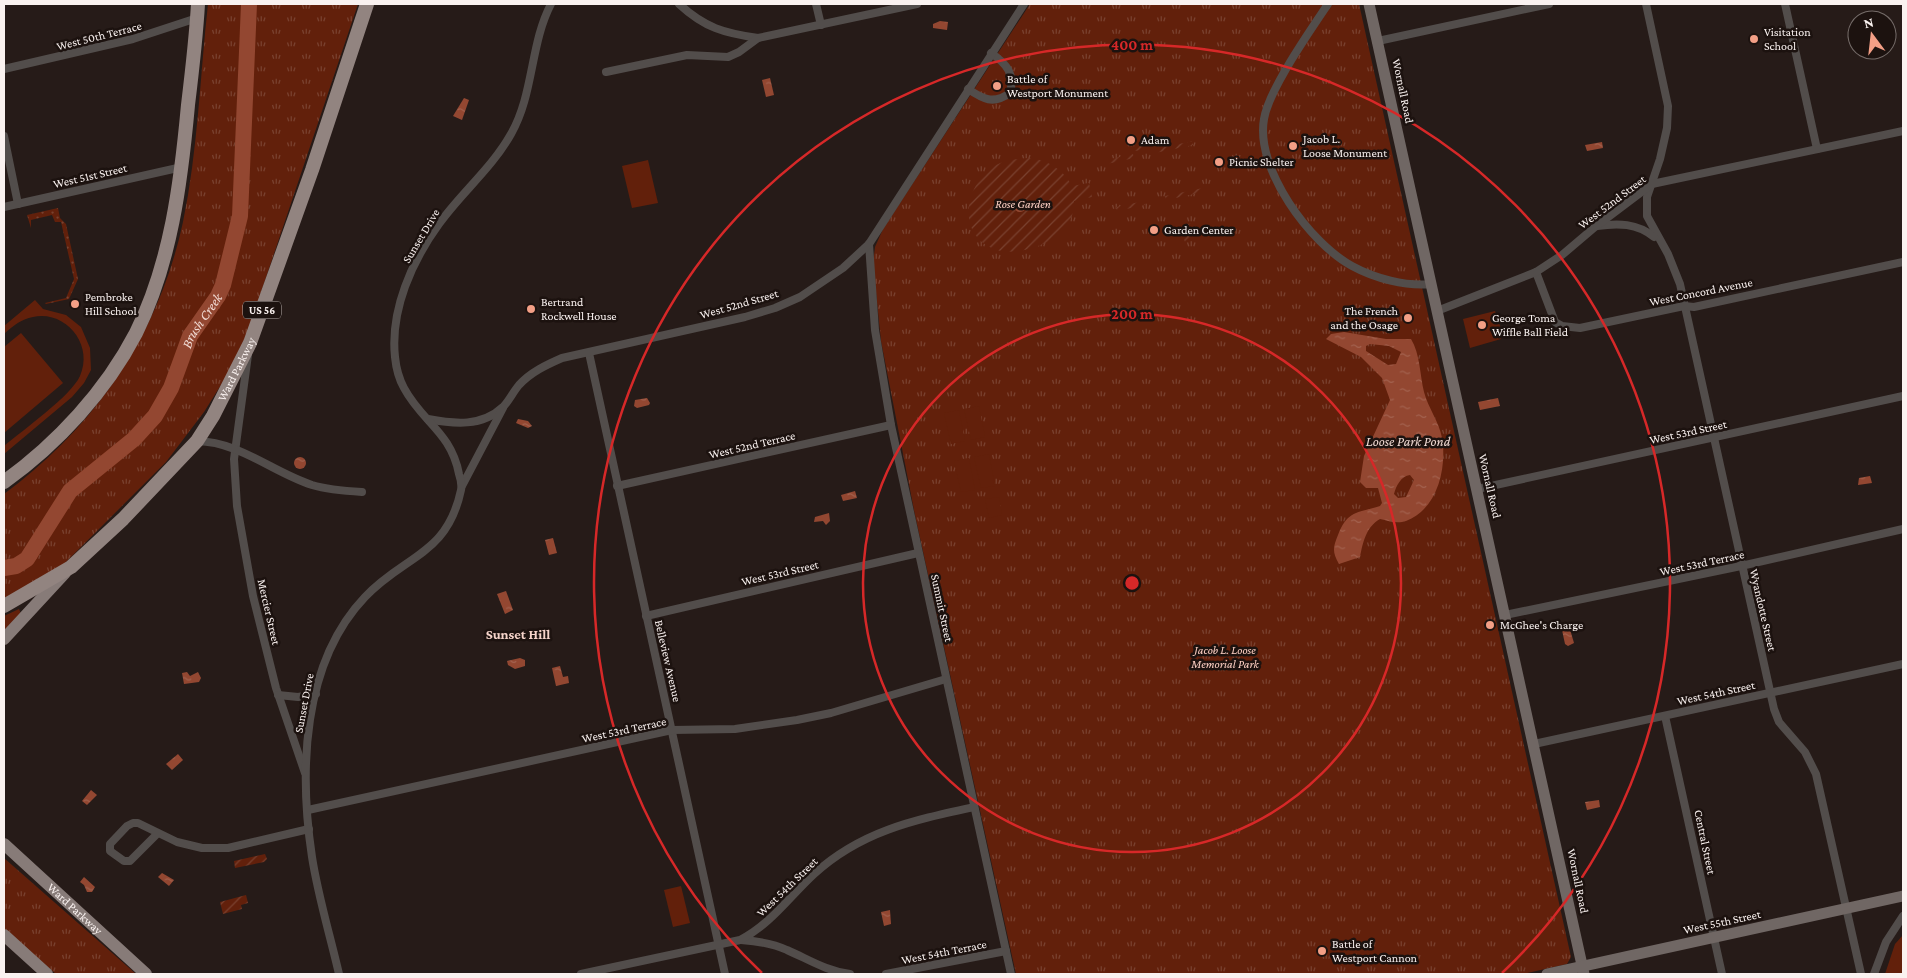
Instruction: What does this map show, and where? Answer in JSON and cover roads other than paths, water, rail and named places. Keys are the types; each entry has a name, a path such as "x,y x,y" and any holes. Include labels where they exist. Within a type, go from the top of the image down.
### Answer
{"highway":[{"path":"4,482 22,469 68,427 105,383 136,333 158,276 174,215 182,167 198,4"},
{"name":"Ward Parkway","path":"71,567 123,519 197,441 238,370 250,343 312,170 367,4"},
{"name":"US 56","path":"4,606 71,567"}],"main road":[{"name":"Wornall Road","path":"1369,4 1506,615 1583,970"},
{"name":"Ward Parkway","path":"4,639 71,567"},
{"name":"Ward Parkway","path":"4,844 146,974"},
{"name":"West 55th Street","path":"1547,974 1583,970 1714,938 1903,896"},
{"path":"4,935 47,974"}],"street":[{"name":"Sunset Drive","path":"462,487 451,448 405,390 398,374 394,344 402,296 420,254 439,223 498,153 511,133 525,101 543,24 551,4"},
{"path":"679,4 709,27 725,33 758,38 917,4"},
{"path":"816,4 821,25"},
{"path":"1328,4 1278,86 1264,117 1267,151 1278,188 1296,213 1322,242 1352,266 1408,284 1432,284"},
{"path":"1378,41 1549,4"},
{"name":"Wyandotte Street","path":"1646,4 1668,106 1667,128 1647,197 1647,216 1676,271 1770,693 1779,722 1805,752 1816,774 1861,974"},
{"path":"1785,4 1816,149"},
{"name":"West 52nd Street","path":"428,419 452,424 481,420 502,408 518,385 537,370 562,358 744,317 775,308 824,282 869,244 1021,5"},
{"name":"West 50th Terrace","path":"4,69 134,39 197,18"},
{"path":"606,72 687,55 728,57 739,52 758,38"},
{"path":"968,89 983,99 991,101 1001,100 1010,93 1012,84 1006,64 991,53"},
{"name":"West 52nd Street","path":"1437,311 1536,272 1562,255 1595,227 1652,184 1903,130"},
{"path":"4,136 18,204"},
{"name":"West 51st Street","path":"4,207 182,167"},
{"name":"Wyandotte Street","path":"1595,227 1616,223 1629,225 1647,231 1661,243"},
{"name":"Summit Street","path":"869,244 875,330 891,425 1011,974"},
{"name":"West Concord Avenue","path":"1536,272 1556,322 1571,328 1580,328 1684,306 1694,307 1903,262"},
{"name":"Mercier Street","path":"250,343 234,459 237,506 250,578 278,695 306,776"},
{"name":"Belleview Avenue","path":"589,353 725,974"},
{"name":"West 53rd Street","path":"1477,489 1903,396"},
{"name":"Sunset Drive","path":"339,974 312,858 306,776 308,738 324,664 335,637 348,617 367,595 439,540 453,518 462,487 502,408"},
{"name":"West 52nd Terrace","path":"617,486 891,425"},
{"path":"197,441 213,441 235,448 311,484 336,490 362,492"},
{"name":"West 53rd Terrace","path":"1506,615 1741,566 1903,529"},
{"name":"West 53rd Street","path":"646,616 918,553"},
{"name":"West 54th Street","path":"1534,744 1903,664"},
{"name":"West 53rd Terrace","path":"308,810 672,730 735,729 798,720 831,713 946,679"},
{"path":"278,695 298,697 316,694"},
{"name":"Central Street","path":"1665,716 1722,974"},
{"name":"West 54th Street","path":"581,974 740,940 758,930 815,872 857,843 904,822 974,807"},
{"path":"158,833 130,861 124,861 110,851 110,844 132,823 138,823 177,842 202,848 228,848 309,829"},
{"path":"1874,974 1886,942 1903,916"},
{"path":"740,940 763,942 785,949 823,968 850,974"},
{"name":"West 54th Terrace","path":"886,974 1006,951"}],"water":[{"path":"940,21 948,22 947,30 933,28 933,24"},
{"path":"770,78 774,95 766,97 762,80"},
{"path":"464,98 469,100 462,120 453,116"},
{"path":"1602,142 1603,148 1587,151 1585,145"},
{"path":"1020,200 1026,206 1020,212 1014,206"},
{"name":"Loose Park Pond","path":"1344,332 1386,339 1411,339 1418,358 1426,398 1441,432 1443,449 1443,462 1438,486 1426,507 1417,515 1403,522 1380,519 1375,522 1364,540 1360,557 1339,564 1334,553 1334,546 1345,521 1354,514 1380,506 1382,503 1378,488 1366,488 1360,482 1364,456 1390,400 1382,378 1361,357 1326,339 1331,334","holes":["1370,344 1389,346 1401,352 1396,364 1388,365 1366,351 1366,346","1410,475 1414,480 1406,497 1398,498 1394,494 1398,485 1404,477"]},
{"path":"647,398 650,403 649,405 637,408 634,406 635,400"},
{"path":"1498,398 1500,406 1480,410 1478,402"},
{"path":"518,419 528,421 532,426 528,428 516,423"},
{"path":"300,457 306,463 300,469 294,463"},
{"path":"1870,476 1872,483 1858,485 1859,478"},
{"path":"855,491 857,498 843,501 841,495"},
{"path":"829,513 830,521 826,525 823,521 814,522 815,517"},
{"path":"553,538 557,553 549,555 545,540"},
{"path":"506,591 513,610 505,614 497,594"},
{"path":"1569,626 1574,643 1568,646 1565,644 1562,630"},
{"path":"520,658 525,660 525,666 515,669 508,665 507,661"},
{"path":"560,666 563,677 568,676 569,683 556,686 552,668"},
{"path":"187,672 190,676 198,672 201,678 199,682 184,684 182,673"},
{"path":"178,754 183,760 172,770 166,764"},
{"path":"91,790 97,795 87,805 82,801"},
{"path":"1599,800 1600,807 1587,810 1585,802"},
{"path":"162,873 174,880 169,886 158,877"},
{"path":"84,877 95,887 92,892 87,892 84,885 80,882"},
{"path":"890,910 891,924 884,926 881,912"}],"waterway":[{"name":"Brush Creek","path":"4,568 16,566 27,559 70,491 134,439 155,416 171,388 190,336 218,296 223,285 240,216 249,4"}],"place":[{"name":"Visitation School","path":"1754,39"},
{"name":"Battle of Westport Monument","path":"997,86"},
{"name":"Adam","path":"1131,140"},
{"name":"Jacob L. Loose Monument","path":"1293,146"},
{"name":"Picnic Shelter","path":"1219,162"},
{"name":"Garden Center","path":"1154,230"},
{"name":"Pembroke Hill School","path":"75,304"},
{"name":"Bertrand Rockwell House","path":"531,309"},
{"name":"The French and the Osage","path":"1408,318"},
{"name":"George Toma Wiffle Ball Field","path":"1482,325"},
{"name":"McGhee's Charge","path":"1490,625"},
{"name":"Battle of Westport Cannon","path":"1322,951"}],"district":[{"name":"Sunset Hill","path":"518,634"}],"park label":[{"name":"Rose Garden","path":"1023,204"},
{"name":"Jacob L. Loose Memorial Park","path":"1225,657"}]}
